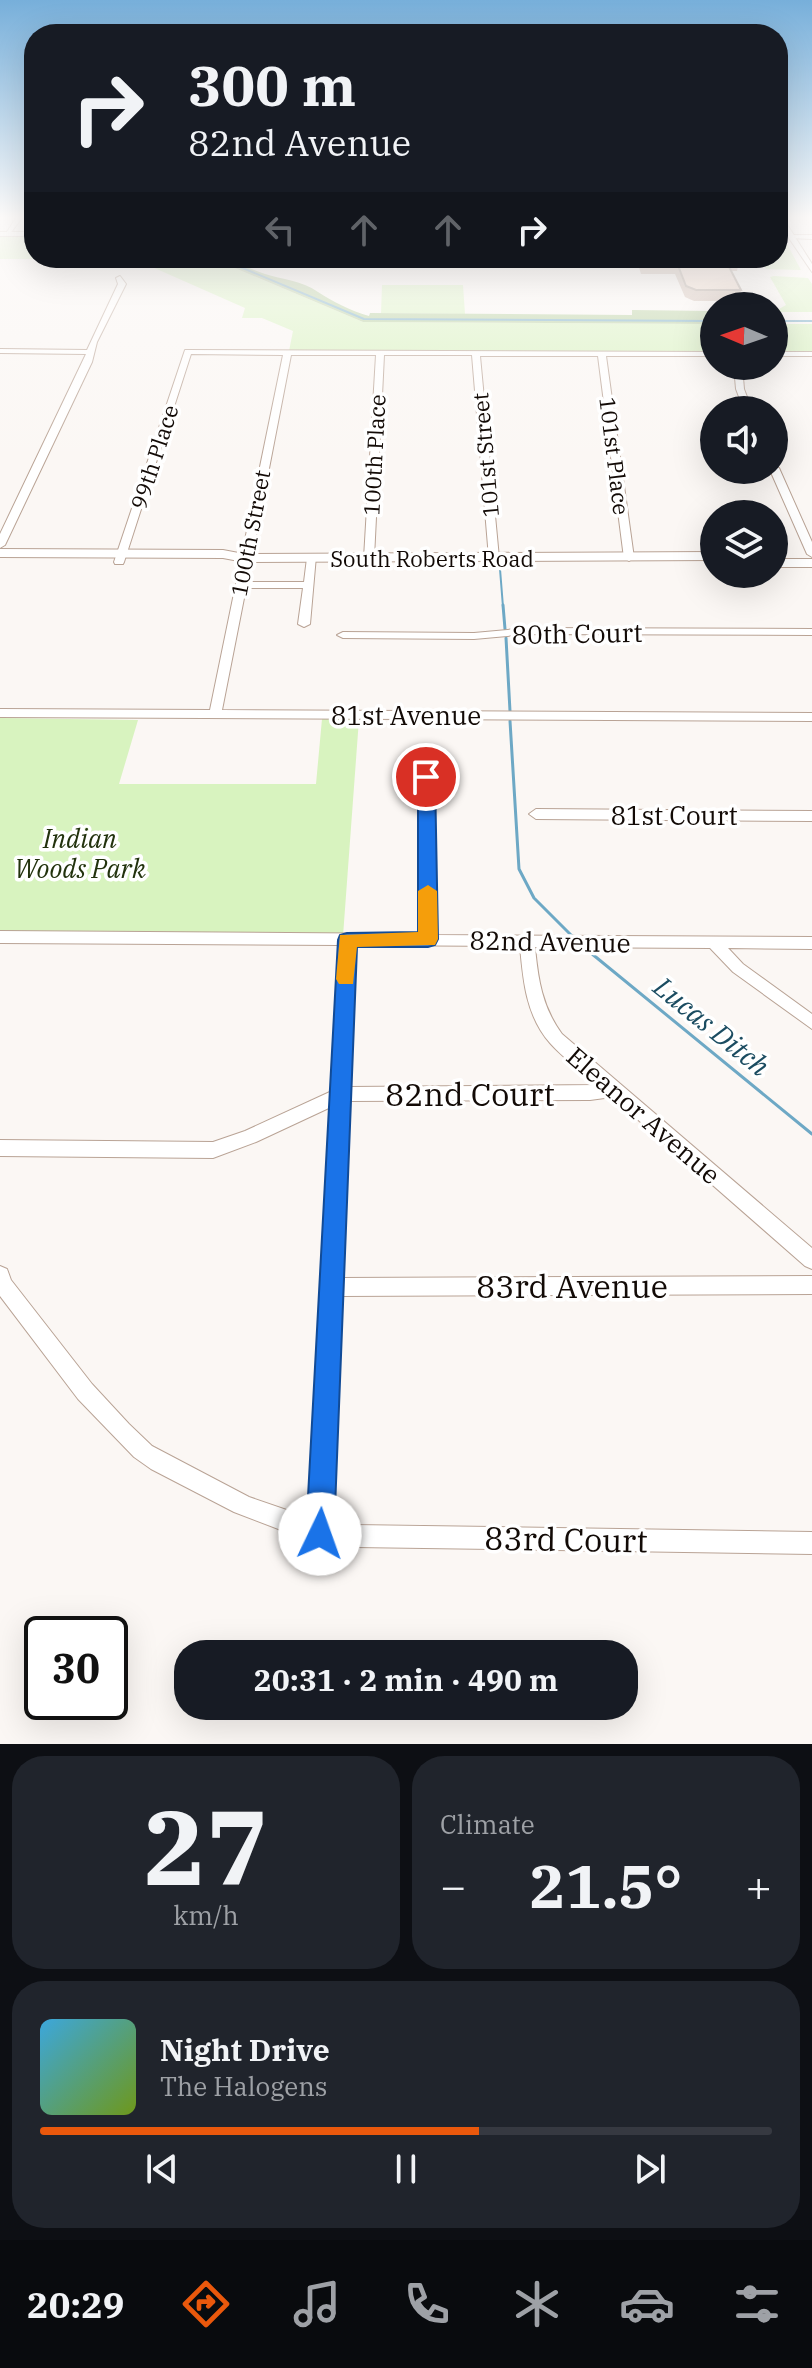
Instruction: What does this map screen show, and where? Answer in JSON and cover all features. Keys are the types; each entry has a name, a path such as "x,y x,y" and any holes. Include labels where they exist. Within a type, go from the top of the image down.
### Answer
{"street":[{"path":"0,545 115,299"},
{"path":"0,351 91,352"},
{"name":"99th Place","path":"120,557 188,352 288,352"},
{"path":"288,352 700,354"},
{"name":"100th Street","path":"215,715 240,585 239,558 288,352"},
{"name":"100th Place","path":"369,558 380,353"},
{"name":"101st Street","path":"476,353 494,558"},
{"name":"101st Place","path":"602,354 629,558"},
{"path":"788,354 812,354"},
{"path":"781,484 812,555 788,556"},
{"name":"South Roberts Road","path":"0,553 239,558 700,556"},
{"name":"South Roberts Road","path":"0,562 120,557"},
{"path":"304,624 312,558"},
{"name":"South Roberts Road","path":"629,558 646,562 700,563"},
{"path":"788,563 812,563"},
{"path":"240,585 309,585"},
{"name":"80th Court","path":"343,635 474,636 528,631 812,632"},
{"name":"81st Avenue","path":"0,713 812,717"},
{"path":"426,777 428,939"},
{"name":"81st Court","path":"536,814 812,816"},
{"name":"82nd Avenue","path":"0,937 812,943"},
{"path":"320,1534 347,940"},
{"name":"Eleanor Avenue","path":"527,941 532,995 541,1020 556,1039 812,1260"},
{"path":"714,943 738,968 812,1023"},
{"name":"82nd Court","path":"0,1149 213,1150 250,1137 342,1094 590,1093 616,1090"},
{"name":"83rd Court","path":"0,1275 3,1285 86,1393 143,1452 279,1521 320,1534 812,1543"},
{"name":"83rd Avenue","path":"333,1287 812,1285"}],"green space":[{"path":"225,299 309,299 363,322 700,324 700,352 289,351 293,331 262,318 242,318 245,308"},
{"path":"309,299 331,299 369,316 370,313 632,315 632,310 700,311 700,324 363,322"},
{"path":"381,299 464,299 465,314 381,313"},
{"path":"788,299 812,299 812,312 788,312"},
{"path":"788,324 812,324 812,352 788,352"},
{"name":"Indian Woods Park","path":"0,718 138,720 119,784 316,784 322,719 359,719 343,936 0,934"}],"waterway":[{"path":"317,299 364,319 700,321"},
{"path":"788,321 812,321"},
{"name":"Lucas Ditch","path":"500,569 503,607"},
{"name":"Lucas Ditch","path":"503,605 505,629"},
{"name":"Lucas Ditch","path":"506,638 510,711"},
{"name":"Lucas Ditch","path":"510,721 519,869 534,898 571,935"},
{"name":"Lucas Ditch","path":"586,949 812,1134"}],"slow traffic":[{"path":"346,979 347,940 428,939 428,891"}],"route":[{"path":"320,1534 347,940 428,939 426,777"}]}
